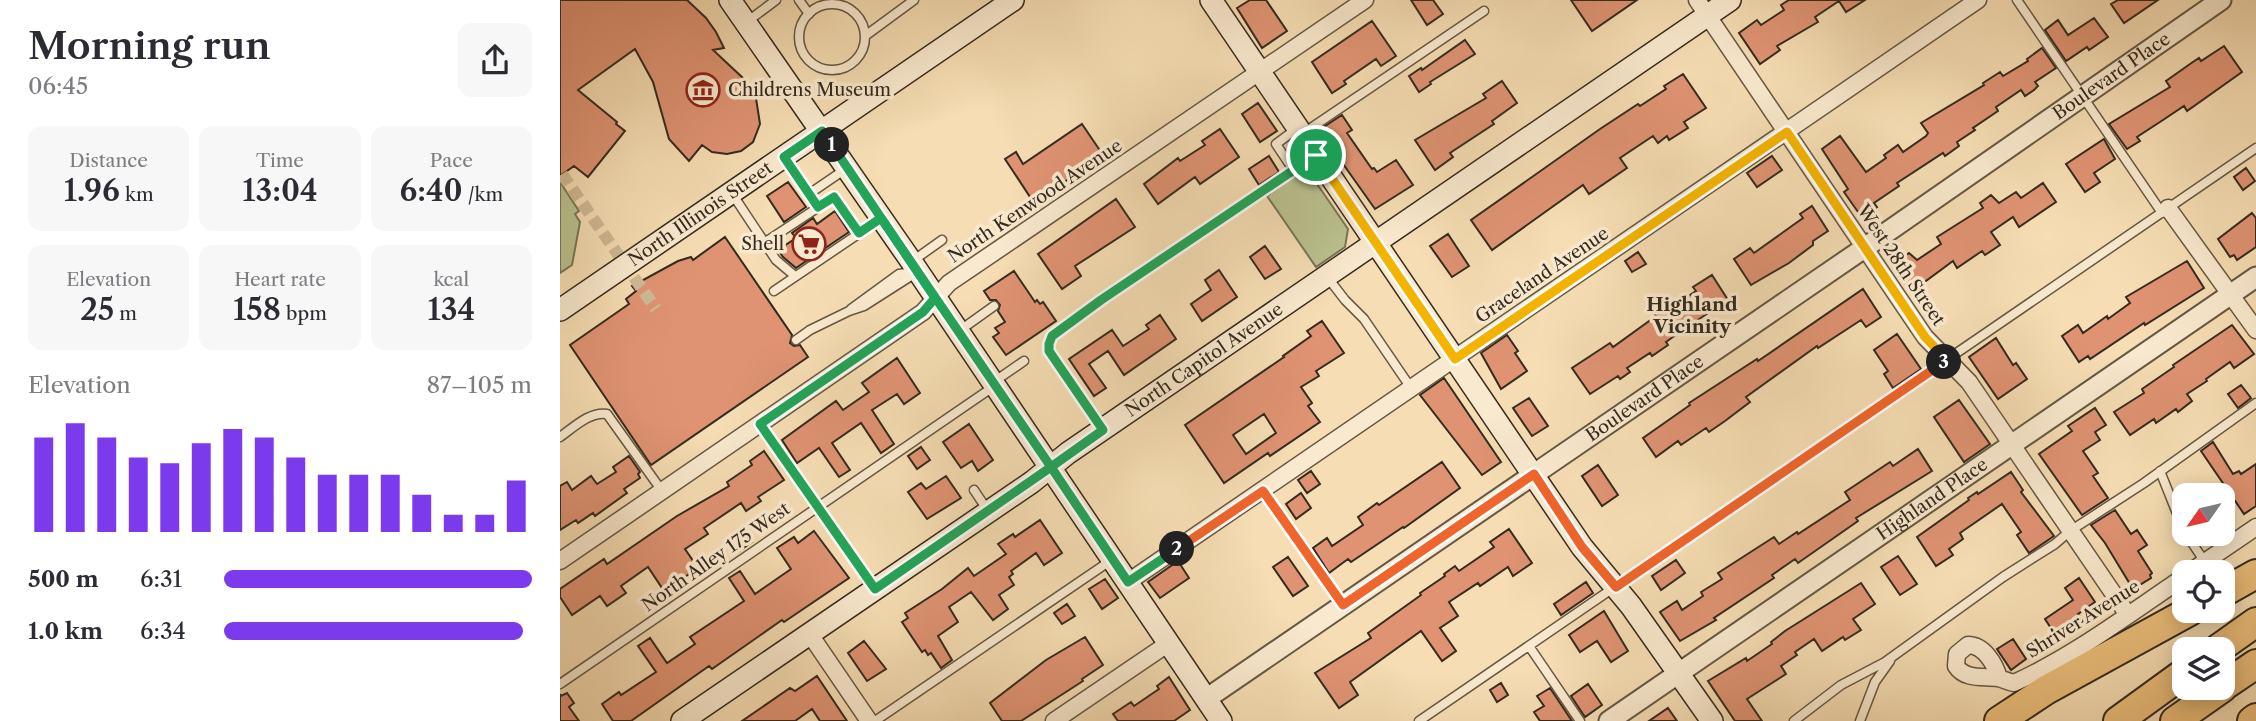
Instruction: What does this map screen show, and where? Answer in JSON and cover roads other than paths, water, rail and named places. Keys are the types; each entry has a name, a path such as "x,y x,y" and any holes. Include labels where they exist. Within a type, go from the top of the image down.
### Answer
{"highway":[{"path":"2235,586 2256,574"},
{"path":"1999,721 2046,690 2172,621"},
{"path":"2235,637 2256,622"},
{"path":"2235,679 2256,664"},
{"path":"2118,721 2172,682"},
{"path":"2175,721 2205,700"}],"main road":[{"path":"730,0 916,268 1222,721"},
{"name":"North Illinois Street","path":"560,310 1013,0"},
{"path":"1211,0 1582,547 1616,587 1712,721"},
{"name":"North Capitol Avenue","path":"682,721 1376,241 1702,8 1730,0"}],"street":[{"name":"North Kenwood Avenue","path":"560,561 923,312 949,283 1365,0"},
{"name":"Graceland Avenue","path":"1128,582 1978,0"},
{"name":"Boulevard Place","path":"1206,699 2221,0"},
{"name":"West 28th Street","path":"1702,8 1925,337 1969,382 2128,615"},
{"path":"2165,211 2232,294 2256,330"},
{"name":"Highland Place","path":"1609,721 2256,277"},
{"path":"2208,560 2256,527"},
{"name":"Shriver Avenue","path":"1999,678 2010,683 2016,682 2042,669 2172,585"},
{"path":"809,633 869,721"},
{"path":"1054,721 1169,643"}],"lane":[{"path":"745,22 776,0"},
{"path":"799,0 809,14"},
{"path":"865,36 914,0"},
{"path":"2017,0 2165,211"},
{"path":"826,5 845,7 859,19 865,36 860,55 844,68 825,69 815,65 802,51 800,41 800,31 809,14 826,5"},
{"path":"1294,171 1276,144 1484,11"},
{"path":"1419,721 2256,148"},
{"path":"1103,430 1049,351 1052,336 1316,155"},
{"path":"784,157 818,207"},
{"path":"809,194 847,167"},
{"path":"731,193 764,243 783,267 795,276"},
{"path":"764,243 834,197 859,233"},
{"path":"774,291 881,218"},
{"path":"796,340 810,330 864,306 911,276 942,240"},
{"path":"1326,275 1364,319 1411,388"},
{"path":"958,332 994,306"},
{"name":"North Alley 175 West","path":"560,684 1024,361"},
{"path":"1794,721 1841,685 1895,654 2256,403"},
{"path":"560,437 589,417 607,414 662,491"},
{"path":"760,424 875,589"},
{"path":"2160,471 2172,500"},
{"path":"974,491 988,511"},
{"path":"1263,491 1343,605"},
{"path":"875,721 1113,559"},
{"path":"1529,646 1580,721"},
{"path":"1860,721 1875,682 1895,654"}],"tunnel":[{"path":"562,174 656,309"}],"place":[{"name":"Childrens Museum","path":"703,90"},
{"name":"Shell","path":"809,244"}],"district":[{"name":"Highland Vicinity","path":"1692,315"}]}
